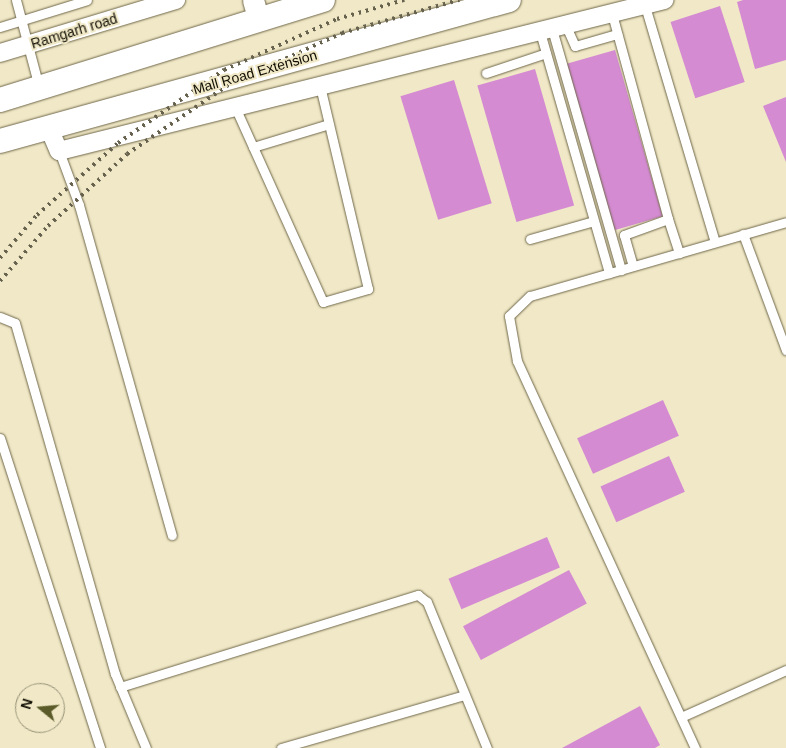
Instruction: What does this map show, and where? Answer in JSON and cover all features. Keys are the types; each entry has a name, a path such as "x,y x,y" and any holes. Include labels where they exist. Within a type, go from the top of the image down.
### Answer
{"main road":[{"path":"0,100 39,88 256,9 323,0"},
{"name":"Mall Road Extension","path":"0,141 509,0"}],"street":[{"name":"Ramgarh road","path":"0,53 176,0"},
{"path":"49,128 59,151 553,29 612,14 644,3 664,0"}],"lane":[{"path":"16,0 39,88"},
{"path":"0,27 87,0"},
{"path":"644,3 715,242"},
{"path":"612,14 679,253"},
{"path":"553,29 574,46 617,34"},
{"path":"553,29 546,53 608,273"},
{"path":"553,29 621,270"},
{"path":"486,73 546,53"},
{"path":"235,107 323,302 368,289 320,86"},
{"path":"253,147 329,124"},
{"path":"59,151 79,205 172,535"},
{"path":"633,266 624,235 668,219"},
{"path":"530,239 594,221"},
{"path":"695,748 510,336 508,316 530,296 786,222"},
{"path":"743,234 786,350"},
{"path":"0,317 15,323 120,687 146,748"},
{"path":"0,438 100,748"},
{"path":"120,687 412,594 427,602 487,748"},
{"path":"681,717 786,670"},
{"path":"281,748 465,695"}],"building":[{"path":"743,0 786,0 786,60 755,69 737,2"},
{"path":"720,6 745,82 695,98 671,22"},
{"path":"615,50 663,216 612,231 564,65"},
{"path":"535,69 574,205 516,222 477,86"},
{"path":"454,80 492,203 438,220 400,96"},
{"path":"786,97 786,162 763,106"},
{"path":"663,400 679,436 593,474 577,438"},
{"path":"669,456 685,492 616,522 600,487"},
{"path":"547,537 560,567 461,609 449,579"},
{"path":"569,570 587,604 481,660 463,626"},
{"path":"640,706 660,745 655,748 562,748"}],"railway":[{"path":"0,258 37,215 118,143 224,70 337,19 404,0"},
{"path":"0,281 48,226 127,154 231,83 342,33 459,0"}]}
